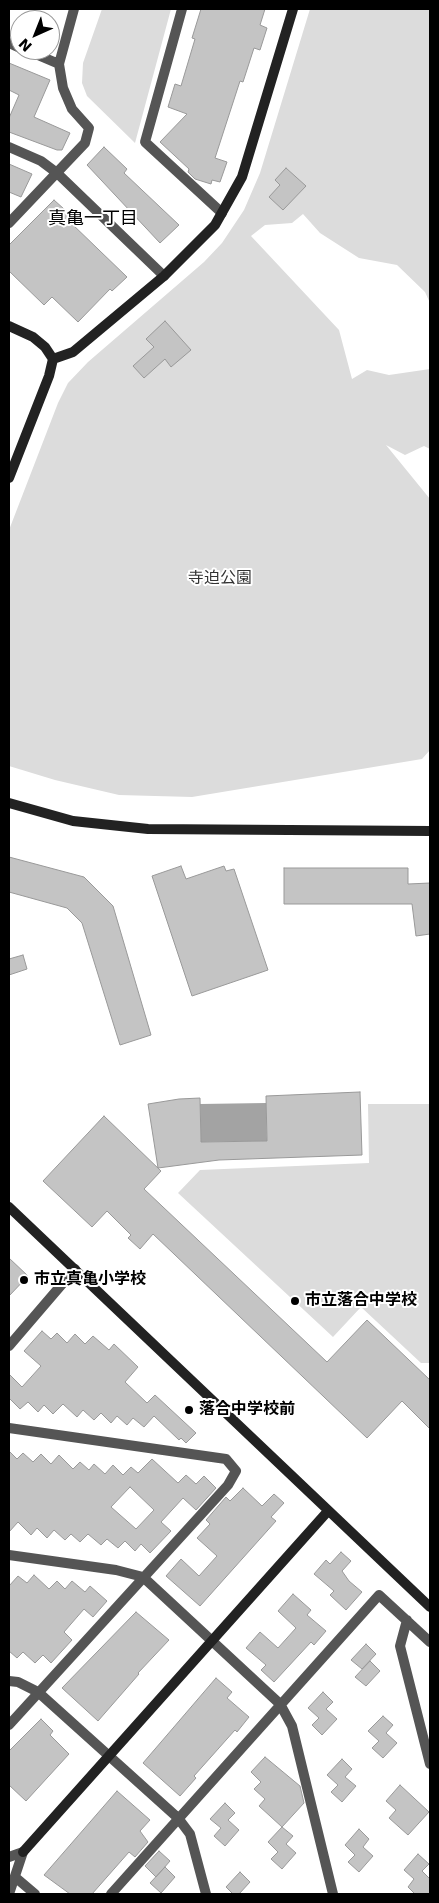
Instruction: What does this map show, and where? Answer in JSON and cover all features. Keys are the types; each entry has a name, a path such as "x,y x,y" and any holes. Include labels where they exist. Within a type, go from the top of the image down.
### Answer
{"street":[{"path":"182,9 145,142 222,213"},
{"path":"53,359 73,352 164,276 199,243 222,213 242,177 293,9"},
{"path":"9,223 85,143 89,128 72,109 64,88 59,64 71,10"},
{"path":"50,60 59,64"},
{"path":"9,147 41,161 57,172 164,276"},
{"path":"9,326 33,337 45,347 53,359 49,376 9,478"},
{"path":"9,803 74,821 148,829 430,831"},
{"path":"9,1207 430,1607"},
{"path":"9,1346 75,1270"},
{"path":"9,1428 226,1459 236,1471 228,1485 9,1725"},
{"path":"9,1894 23,1852 328,1511"},
{"path":"9,1555 116,1570 143,1577 280,1704 292,1726 333,1894"},
{"path":"110,1894 379,1595 430,1642"},
{"path":"407,1620 400,1646 430,1764"},
{"path":"9,1681 18,1682 38,1692 178,1818 190,1834 206,1894"},
{"path":"9,1856 23,1852"},
{"path":"15,1877 35,1894"}],"green space":[{"path":"102,9 171,9 135,143 87,96 82,83 83,63"},
{"name":"寺迫公園","path":"310,9 430,9 430,303 425,292 397,265 359,258 320,233 303,214 292,223 265,225 251,236 339,330 352,379 367,370 389,375 430,369 430,449 424,446 405,455 386,445 430,499 430,750 422,759 192,797 119,795 55,780 9,766 9,530 58,403 68,383 88,362 204,262 222,243 244,210 260,173"},
{"path":"368,1104 430,1104 430,1363 421,1363 361,1307 333,1337 178,1193 200,1170 369,1163"}],"shaded area":[{"path":"266,1103 267,1141 201,1142 200,1104"}],"building":[{"path":"201,9 265,9 260,25 267,28 260,50 254,48 243,82 240,81 215,158 227,162 220,182 212,180 211,184 195,179 188,172 189,169 160,142 187,114 168,107 175,84 181,86 195,39 192,38"},
{"path":"9,63 50,80 34,117 70,133 62,150 57,150 9,132 9,118 19,95 9,90"},
{"path":"104,147 127,169 124,173 179,225 160,243 87,165"},
{"path":"9,164 32,174 21,197 9,192"},
{"path":"286,168 306,186 283,210 269,197 280,185 275,180"},
{"path":"54,200 74,218 70,222 127,277 112,291 110,289 78,322 52,297 44,305 9,271 9,245"},
{"path":"165,321 191,350 171,367 165,359 144,378 133,366 154,347 146,339"},
{"path":"9,857 84,877 113,906 151,1035 120,1045 82,923 67,908 9,892"},
{"path":"181,866 186,879 224,866 226,871 234,869 268,970 192,996 152,876"},
{"path":"284,868 408,868 408,884 430,883 430,934 416,936 412,904 284,904"},
{"path":"23,955 27,969 9,975 9,959"},
{"path":"360,1092 362,1155 219,1160 158,1168 148,1104 200,1098 201,1142 267,1141 266,1096"},
{"path":"104,1116 161,1171 144,1189 327,1362 367,1320 430,1380 430,1429 402,1401 367,1438 153,1234 140,1249 128,1238 131,1235 107,1211 92,1227 43,1181"},
{"path":"9,1258 28,1276 9,1296"},
{"path":"42,1331 51,1339 57,1333 67,1343 75,1334 85,1344 93,1336 109,1350 114,1344 138,1367 125,1382 147,1403 155,1395 196,1433 186,1443 181,1438 179,1440 154,1416 144,1427 133,1418 127,1425 117,1416 111,1423 101,1413 94,1420 83,1410 77,1417 63,1404 53,1414 44,1405 38,1412 28,1402 20,1409 9,1398 9,1374 22,1387 41,1366 24,1351"},
{"path":"9,1451 17,1459 23,1453 33,1462 41,1454 51,1464 59,1455 73,1469 80,1462 89,1470 94,1464 105,1474 113,1465 123,1475 131,1467 138,1473 152,1459 178,1483 186,1475 196,1484 204,1476 216,1488 196,1510 183,1498 161,1522 171,1531 150,1553 141,1544 135,1551 125,1541 118,1548 107,1539 101,1545 88,1534 80,1542 71,1534 65,1540 54,1530 47,1538 37,1528 31,1535 18,1522 9,1532","holes":["130,1487 154,1510 136,1529 111,1507"]},
{"path":"243,1488 262,1506 274,1494 284,1503 271,1517 276,1521 200,1606 166,1576 181,1559 199,1576 217,1556 197,1538 210,1524 206,1520 226,1497 230,1501"},
{"path":"341,1552 351,1561 342,1571 349,1581 362,1592 346,1610 330,1595 334,1591 314,1574 326,1560 330,1564"},
{"path":"34,1575 49,1589 57,1581 65,1589 72,1581 85,1592 90,1586 107,1601 93,1617 84,1609 64,1632 72,1640 51,1663 43,1655 35,1663 23,1652 17,1658 9,1651 9,1586 18,1576 27,1583"},
{"path":"293,1594 311,1610 307,1615 326,1631 314,1645 311,1642 274,1682 261,1670 266,1665 246,1648 260,1632 278,1648 296,1628 278,1611"},
{"path":"136,1612 169,1640 138,1673 98,1721 62,1688"},
{"path":"366,1644 376,1654 362,1669 351,1660"},
{"path":"370,1661 380,1671 366,1686 355,1677"},
{"path":"216,1678 232,1692 227,1698 249,1717 194,1776 196,1778 180,1796 143,1763"},
{"path":"323,1692 333,1702 326,1709 337,1719 322,1735 312,1725 319,1718 308,1708"},
{"path":"383,1716 393,1725 386,1733 397,1743 383,1758 372,1748 379,1741 368,1731"},
{"path":"41,1719 53,1731 50,1735 69,1754 26,1801 9,1785 9,1751"},
{"path":"265,1757 300,1786 304,1803 282,1827 259,1806 265,1799 254,1789 261,1782 251,1772"},
{"path":"342,1759 352,1769 345,1777 356,1786 342,1802 331,1792 338,1785 327,1775"},
{"path":"400,1785 429,1812 408,1835 389,1818 396,1810 386,1801"},
{"path":"117,1791 150,1820 140,1831 148,1842 135,1857 129,1852 92,1894 70,1894 44,1875"},
{"path":"225,1803 235,1813 228,1820 239,1830 225,1846 214,1836 221,1828 210,1819"},
{"path":"282,1827 293,1836 286,1844 296,1853 282,1869 271,1859 278,1852 268,1842"},
{"path":"359,1829 369,1839 363,1847 373,1856 359,1872 348,1862 355,1855 345,1845"},
{"path":"159,1851 170,1861 156,1877 145,1866"},
{"path":"418,1854 429,1864 422,1871 430,1879 430,1894 415,1894 408,1887 414,1879 404,1870"},
{"path":"165,1867 175,1877 161,1893 150,1883"},
{"path":"240,1872 250,1882 239,1894 233,1894 226,1887"}],"place":[{"name":"市立真亀小学校","path":"24,1280"},
{"name":"市立落合中学校","path":"295,1301"},
{"name":"落合中学校前","path":"189,1410"}],"district":[{"name":"真亀一丁目","path":"93,219"}]}
